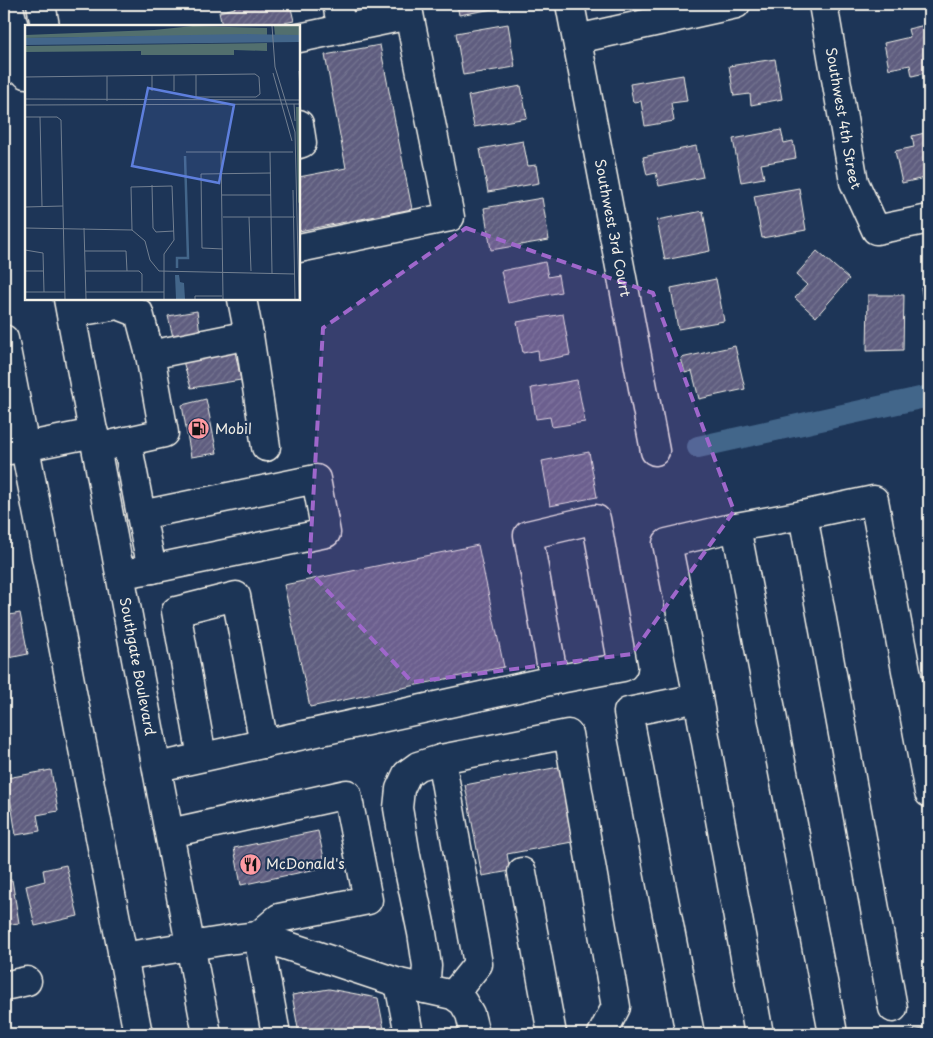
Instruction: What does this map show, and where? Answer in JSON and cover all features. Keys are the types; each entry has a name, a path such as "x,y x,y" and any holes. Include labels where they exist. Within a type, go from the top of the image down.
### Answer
{"main road":[{"path":"8,4 20,69"},
{"path":"41,4 45,25"},
{"name":"Southwest 3rd Court","path":"570,4 655,451"},
{"path":"577,39 736,4"},
{"name":"Southwest 4th Street","path":"823,4 854,182 876,230 929,219"},
{"path":"300,37 340,16 408,9 450,217 300,248"},
{"path":"300,130 302,143 300,144"},
{"path":"242,300 266,447"},
{"path":"14,449 95,440 127,441 164,433 150,355 139,313 118,302 69,306"},
{"name":"Southgate Boulevard","path":"69,306 158,767 207,1034"},
{"path":"150,355 249,335"},
{"path":"4,339 14,449 138,1034"},
{"path":"127,441 152,569"},
{"path":"121,574 326,534 316,480 141,515"},
{"path":"759,1034 698,698 666,543 874,500 929,793"},
{"path":"802,515 893,1008"},
{"path":"158,767 554,680 623,667 596,519 528,535 554,680"},
{"path":"736,527 832,1028"},
{"path":"202,757 176,611 236,596 264,744"},
{"path":"690,1034 628,712 698,698"},
{"path":"408,1034 412,986 427,966 400,829 398,808 400,789 407,774 418,766 441,760 568,734 616,1007 602,1034"},
{"path":"441,760 478,964 453,996"},
{"path":"170,832 347,794 368,900 279,918 258,936"},
{"path":"522,872 552,1034"},
{"path":"122,957 234,938 258,936 412,986 453,996 463,1002 470,1014 475,1034"},
{"path":"258,936 276,1034"}],"highlighted area":[{"path":"466,228 653,293 734,511 632,654 412,682 309,571 323,328"}],"building":[{"path":"234,4 290,4 294,21 275,25 222,25 219,12 235,8"},
{"path":"457,4 504,4 504,7 459,15"},
{"path":"508,24 515,67 463,75 456,33"},
{"path":"925,25 929,44 929,72 912,76 910,65 889,69 884,43 910,37 908,29"},
{"path":"380,45 412,209 300,231 300,177 346,168 325,55"},
{"path":"775,59 782,99 751,105 750,94 734,96 729,66"},
{"path":"683,75 687,101 671,103 674,121 645,126 641,101 633,102 630,84"},
{"path":"521,86 527,118 474,127 468,96"},
{"path":"781,130 784,143 793,141 796,158 761,164 764,178 741,182 733,139"},
{"path":"929,132 929,177 902,183 895,151 914,147 912,136"},
{"path":"523,141 528,166 536,165 539,183 488,192 480,149"},
{"path":"696,146 703,177 659,186 656,173 647,175 643,157"},
{"path":"799,188 806,230 762,238 754,196"},
{"path":"542,198 549,240 491,250 484,208"},
{"path":"703,211 710,251 665,260 657,220"},
{"path":"817,251 849,279 816,317 795,298 807,285 796,275"},
{"path":"545,262 548,277 558,275 561,292 508,303 501,271"},
{"path":"716,279 724,321 678,329 671,288"},
{"path":"929,286 929,333 921,288"},
{"path":"868,295 904,295 903,350 867,351"},
{"path":"197,311 200,333 173,337 168,316"},
{"path":"563,314 570,355 539,361 538,350 523,353 517,322"},
{"path":"735,346 745,389 699,399 692,371 685,373 681,358"},
{"path":"234,347 241,380 191,388 182,358"},
{"path":"577,380 585,422 552,427 550,417 536,419 531,388"},
{"name":"Mobil","path":"206,399 217,453 191,457 182,405"},
{"path":"589,452 597,497 550,506 542,461"},
{"path":"478,545 504,667 310,707 284,585"},
{"path":"20,613 28,654 4,659 4,616"},
{"path":"569,765 583,840 507,854 510,871 482,876 465,785"},
{"path":"51,770 58,811 37,815 40,831 16,835 7,778"},
{"path":"318,831 326,867 241,885 234,848"},
{"path":"66,865 78,916 35,926 26,886 45,881 43,870"},
{"path":"12,880 19,923 4,925 4,882"},
{"path":"329,989 378,998 385,1034 299,1034 292,995"},
{"path":"929,1028 929,1034 897,1034"}],"waterway":[{"path":"698,447 929,396"}],"place":[{"name":"Mobil","path":"199,429"},
{"name":"McDonald's","path":"250,864"}]}
